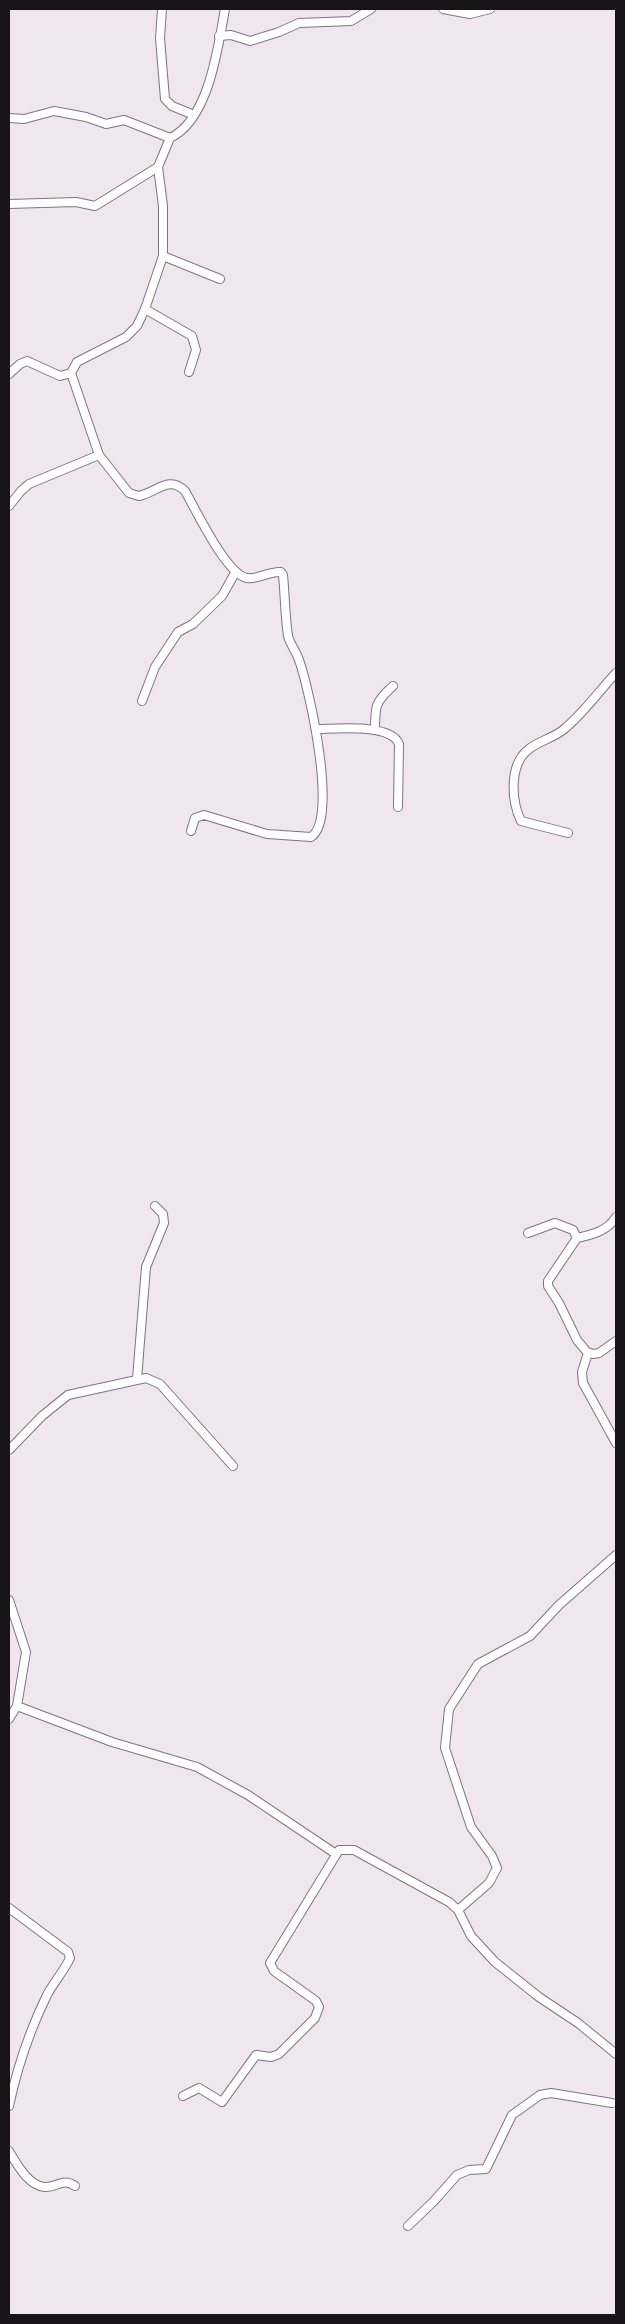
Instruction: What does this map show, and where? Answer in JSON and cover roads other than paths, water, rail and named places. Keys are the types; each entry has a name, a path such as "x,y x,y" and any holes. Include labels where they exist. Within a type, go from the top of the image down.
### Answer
{"street":[{"path":"162,9 160,38 165,99 172,106 194,115"},
{"path":"9,374 20,364 27,361 60,376 71,373 77,362 126,337 137,326 163,256 163,206 158,167 170,138 179,133 200,107 225,9"},
{"path":"219,36 231,35 250,41 299,23 351,21 371,9"},
{"path":"443,9 470,14 490,9"},
{"path":"9,118 24,118 54,110 86,117 106,124 124,120 170,138"},
{"path":"9,204 76,202 95,206 158,167"},
{"path":"163,256 220,279"},
{"path":"144,309 192,336 196,350 189,372"},
{"path":"71,373 99,455 129,493 135,496 145,495 171,483 178,484 185,491 221,553 235,573 249,578 273,572 281,572 283,575 289,638 299,659 319,747 322,796 319,827 315,834 304,837 267,834 204,814 195,818 191,831"},
{"path":"9,506 21,491 30,484 99,455"},
{"path":"142,701 156,667 178,632 193,624 222,596 235,573"},
{"path":"568,833 520,821 513,788 515,774 520,758 528,749 563,730 616,673"},
{"path":"375,730 377,700 393,686"},
{"path":"316,728 375,730 387,732 397,739 399,744 398,807"},
{"path":"137,1379 146,1268 164,1223 162,1214 155,1206"},
{"path":"616,1217 613,1222 593,1235 576,1238 548,1281 548,1286 582,1347 588,1353 599,1353 616,1341"},
{"path":"528,1233 555,1222 569,1226 575,1233 576,1238"},
{"path":"588,1353 582,1372 583,1382 616,1443"},
{"path":"9,1450 62,1398 146,1378 160,1384 233,1466"},
{"path":"458,1910 489,1883 497,1868 492,1856 471,1827 445,1748 449,1709 478,1664 530,1636 559,1605 616,1555"},
{"path":"9,1600 26,1648 17,1706 9,1719"},
{"path":"17,1706 112,1742 197,1766 248,1795 336,1854"},
{"path":"183,2096 199,2088 222,2102 256,2055 271,2057 279,2054 318,2014 319,2007 316,2002 274,1971 270,1963 336,1854 344,1848 354,1850 444,1899 458,1910 471,1936 495,1962 539,1997 578,2023 616,2054"},
{"path":"9,1908 68,1952 70,1958 48,1994 36,2022 14,2082 9,2106"},
{"path":"408,2226 457,2175 469,2170 486,2169 512,2115 540,2095 551,2094 612,2103"},
{"path":"9,2151 19,2167 37,2185 48,2187 65,2182 75,2186"}]}
